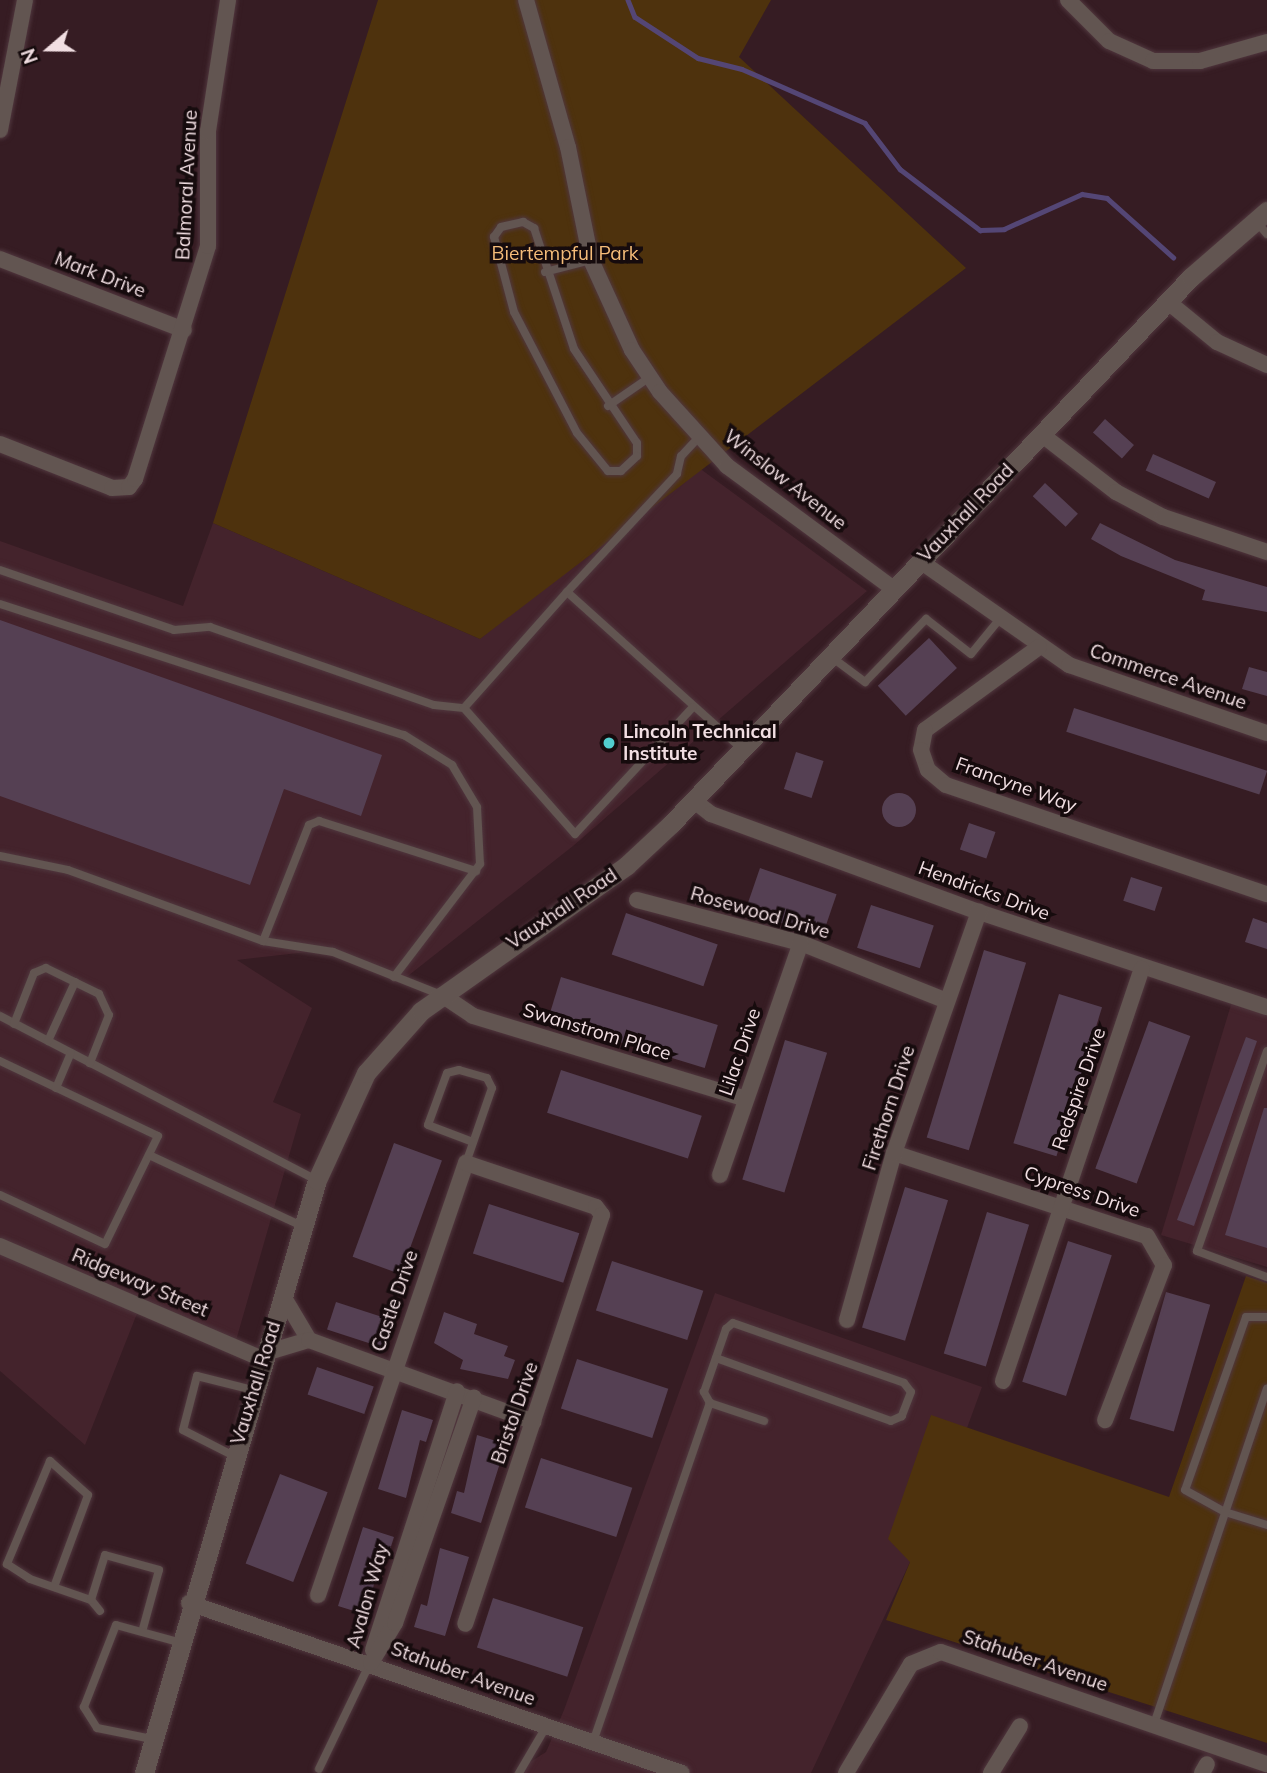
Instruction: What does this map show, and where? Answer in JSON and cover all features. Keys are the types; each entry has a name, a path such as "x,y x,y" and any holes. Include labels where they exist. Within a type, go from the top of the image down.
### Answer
{"street":[{"path":"0,130 25,0"},
{"name":"Balmoral Avenue","path":"0,444 112,488 129,487 142,464 208,246 208,131 228,0"},
{"name":"Winslow Avenue","path":"526,0 568,147 591,260 650,377 699,438 894,589"},
{"path":"1069,0 1109,41 1153,61 1200,61 1267,42"},
{"name":"Vauxhall Road","path":"144,1773 189,1603 317,1180 366,1073 442,995 627,865 742,749 1167,301 1263,222"},
{"name":"Mark Drive","path":"0,259 184,330"},
{"path":"1167,301 1217,342 1267,365"},
{"path":"1041,434 1116,492 1163,517 1267,552"},
{"name":"Commerce Avenue","path":"920,561 998,621 1040,648 1127,689 1267,733"},
{"name":"Francyne Way","path":"1040,648 925,730 921,750 928,770 946,785 1267,894"},
{"name":"Hendricks Drive","path":"693,800 711,814 979,912 1142,969 1267,1007"},
{"name":"Rosewood Drive","path":"637,900 800,943 947,1001"},
{"name":"Firethorn Drive","path":"848,1320 894,1153 979,912"},
{"name":"Lilac Drive","path":"720,1175 800,943"},
{"name":"Redspire Drive","path":"1003,1381 1142,969"},
{"name":"Swanstrom Place","path":"442,995 473,1016 746,1099"},
{"name":"Cypress Drive","path":"894,1153 1147,1236 1164,1265 1105,1420"},
{"name":"Bristol Drive","path":"465,1624 602,1216 596,1207 466,1163"},
{"name":"Castle Drive","path":"318,1595 466,1163"},
{"name":"Ridgeway Street","path":"0,1247 264,1356"},
{"path":"283,1296 309,1340"},
{"path":"264,1356 309,1340 474,1397 534,1422"},
{"name":"Avalon Way","path":"371,1663 380,1616 457,1391"},
{"name":"Avalon Way","path":"371,1663 395,1623 474,1397"},
{"name":"Stahuber Avenue","path":"189,1603 371,1663 545,1727 682,1773"},
{"name":"Stahuber Avenue","path":"846,1773 911,1664 928,1653 954,1655 1267,1764"},
{"path":"991,1773 1020,1726"}],"lane":[{"path":"529,222 574,349 608,405 639,450 614,472 583,441 543,376 514,312 495,231 529,222"},
{"path":"545,272 591,260"},
{"path":"608,405 650,377"},
{"path":"464,708 677,474 681,456 699,438"},
{"path":"0,570 174,630 210,627 434,705 464,708 575,834 693,707"},
{"path":"567,592 742,749"},
{"path":"0,604 205,666 436,750 477,807 483,844 476,871 394,977"},
{"path":"831,656 865,682 926,619 971,654 998,621"},
{"path":"262,941 309,824 319,821 476,871"},
{"path":"0,856 68,870 262,941 333,952 442,995"},
{"path":"14,1024 34,973 46,968 75,982 108,1003 90,1063"},
{"path":"48,1041 75,982"},
{"path":"0,1016 317,1180"},
{"path":"1267,1051 1197,1251 1265,1276 1267,1264"},
{"path":"56,1088 71,1053"},
{"path":"0,1061 158,1136 105,1244 0,1195"},
{"path":"466,1163 492,1088 487,1079 459,1070 447,1073 428,1125 472,1142"},
{"path":"149,1155 304,1227"},
{"path":"1267,1317 1245,1317 1185,1490 1225,1512 1267,1525"},
{"path":"716,1358 891,1421 902,1416 911,1392 904,1383 733,1323 716,1358 704,1392 710,1403 764,1421"},
{"path":"234,1456 183,1430 197,1376 253,1390"},
{"path":"1154,1724 1267,1388"},
{"path":"593,1742 710,1403"},
{"path":"54,1587 88,1495 50,1461 7,1564 54,1587 91,1600 100,1611"},
{"path":"91,1600 105,1555 159,1570 142,1632"},
{"path":"152,1739 97,1728 85,1717 113,1622 178,1642"},
{"path":"319,1769 358,1676 371,1663"},
{"path":"519,1773 545,1727"}],"shaded area":[{"path":"691,462 867,591 573,846 404,979 325,950 237,960 312,1008 273,1102 301,1114 235,1344 140,1306 85,1445 0,1371 0,541 183,606 213,523 480,639"},
{"path":"1234,995 1267,1005 1267,1267 1161,1235"},
{"path":"715,1293 982,1387 967,1428 931,1416 910,1562 811,1773 513,1773 546,1752 564,1710"}],"green space":[{"name":"Biertempful Park","path":"378,0 771,0 739,57 966,268 480,639 213,523"},
{"path":"1246,1276 1267,1283 1267,1743 886,1620 910,1562 888,1539 931,1415 1169,1497"}],"building":[{"path":"1105,419 1134,445 1122,458 1093,432"},
{"path":"1153,454 1216,482 1209,499 1146,470"},
{"path":"1045,483 1078,514 1066,527 1033,496"},
{"path":"1100,523 1175,560 1267,587 1267,612 1202,600 1205,590 1121,556 1091,539"},
{"path":"0,620 382,755 361,816 284,789 250,885 0,796"},
{"path":"929,638 957,668 906,716 878,686"},
{"path":"1249,667 1267,672 1267,696 1242,689"},
{"path":"1074,708 1267,771 1259,795 1066,732"},
{"path":"796,752 824,761 812,798 784,789"},
{"path":"899,793 911,798 916,810 911,822 899,827 887,822 882,810 887,798"},
{"path":"969,823 995,832 986,859 960,849"},
{"path":"760,868 837,894 822,937 745,911"},
{"path":"1131,877 1162,887 1155,911 1123,901"},
{"path":"871,905 934,925 920,968 857,948"},
{"path":"626,913 718,945 703,986 612,955"},
{"path":"1253,918 1267,923 1267,949 1245,942"},
{"path":"984,950 1026,963 969,1150 927,1137"},
{"path":"561,977 718,1025 705,1068 548,1020"},
{"path":"1059,994 1102,1007 1056,1156 1013,1143"},
{"path":"1149,1021 1190,1036 1137,1184 1095,1169"},
{"path":"1246,1037 1257,1041 1194,1226 1177,1220"},
{"path":"785,1040 827,1053 784,1192 742,1180"},
{"path":"561,1070 702,1116 688,1159 547,1113"},
{"path":"1264,1108 1267,1108 1267,1248 1225,1235"},
{"path":"394,1143 442,1160 401,1274 353,1257"},
{"path":"905,1187 948,1200 905,1341 862,1328"},
{"path":"489,1204 579,1233 563,1283 473,1253"},
{"path":"987,1212 1029,1225 986,1366 944,1354"},
{"path":"1068,1241 1112,1255 1066,1396 1022,1382"},
{"path":"612,1261 703,1291 687,1340 596,1310"},
{"path":"1166,1292 1210,1305 1174,1432 1130,1419"},
{"path":"336,1302 393,1321 384,1348 327,1330"},
{"path":"444,1312 477,1324 474,1334 508,1346 504,1356 515,1360 508,1379 460,1369 463,1360 434,1343"},
{"path":"577,1359 668,1389 652,1438 561,1408"},
{"path":"317,1367 374,1387 364,1414 308,1394"},
{"path":"402,1410 433,1420 426,1442 420,1440 406,1498 378,1489"},
{"path":"477,1435 506,1444 481,1523 451,1513 457,1491 464,1493"},
{"path":"541,1458 632,1488 616,1537 525,1507"},
{"path":"280,1474 328,1492 293,1582 246,1564"},
{"path":"363,1527 394,1537 387,1559 380,1557 367,1615 338,1606"},
{"path":"440,1548 469,1557 445,1636 414,1627 421,1604 427,1606"},
{"path":"493,1598 583,1627 567,1677 477,1647"}],"waterway":[{"path":"628,0 635,17 698,58 742,69 865,123 900,169 980,230 1004,229 1082,194 1107,198 1173,257"}],"place":[{"name":"Lincoln Technical Institute","path":"609,743"}]}
